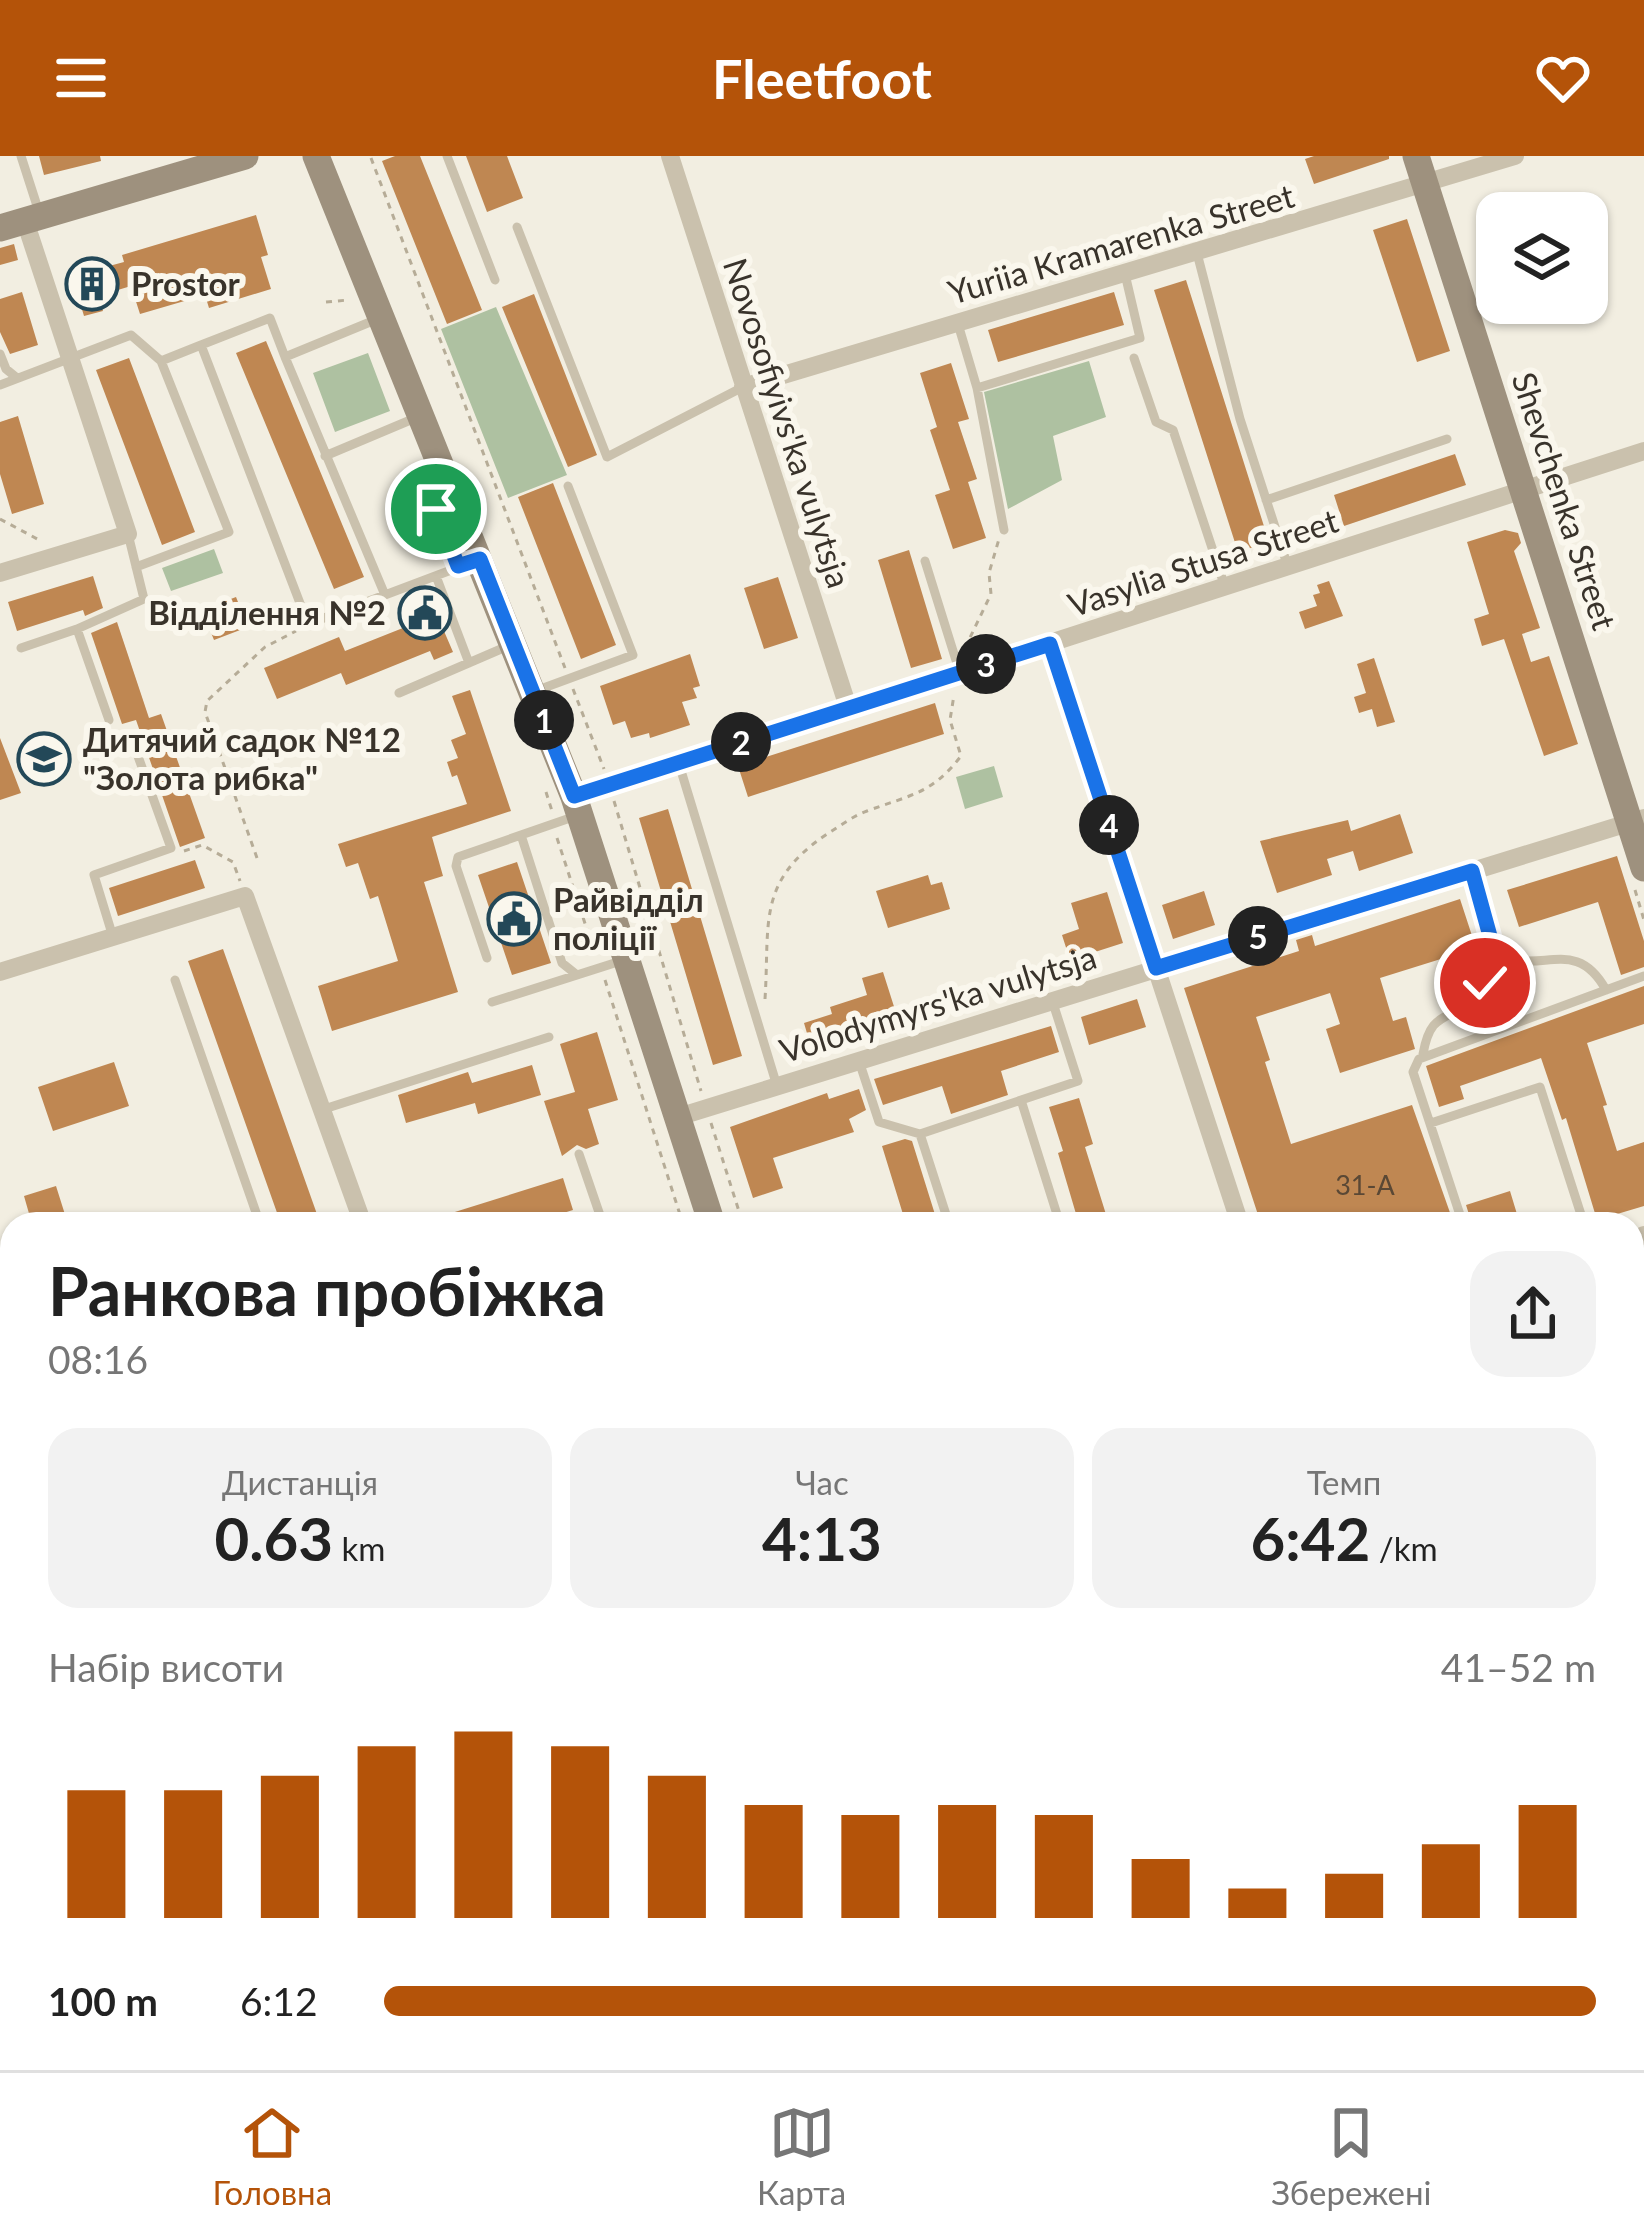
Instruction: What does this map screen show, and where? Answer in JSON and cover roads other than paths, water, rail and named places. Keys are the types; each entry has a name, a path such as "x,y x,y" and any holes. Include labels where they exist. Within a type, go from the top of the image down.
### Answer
{"main road":[{"path":"22,222 245,156"},
{"path":"316,156 371,322 423,415 532,692 613,963 678,1117 708,1212"},
{"name":"Shevchenka Street","path":"1416,156 1522,491 1637,820 1644,868"}],"street":[{"name":"Novosofiyivs'ka vulytsja","path":"670,156 848,707"},
{"name":"Yuriia Kramarenka Street","path":"743,388 1516,156"},
{"path":"0,573 128,534 22,222"},
{"name":"Vasylia Stusa Street","path":"569,812 678,763 956,669 1050,644 1644,451"},
{"path":"1050,644 1236,1212"},
{"name":"Volodymyrs'ka vulytsja","path":"678,1117 1637,820"},
{"path":"0,972 244,896 359,1212"}],"lane":[{"path":"21,156 22,222"},
{"path":"447,156 495,280"},
{"path":"518,226 607,457 743,388"},
{"path":"1197,253 1240,419 1288,567"},
{"path":"977,388 1140,338 1125,274"},
{"path":"160,362 270,319 385,595"},
{"path":"285,357 371,322"},
{"path":"958,324 977,388 1004,530"},
{"path":"0,385 131,335 160,362 229,532 136,567"},
{"path":"201,345 308,624 480,559"},
{"path":"0,354 6,370 16,378"},
{"path":"1134,358 1156,422 1173,430 1226,587"},
{"path":"326,457 423,415"},
{"path":"1266,500 1447,439"},
{"path":"532,692 633,656 568,486"},
{"path":"21,648 144,599 128,534"},
{"path":"925,561 956,669"},
{"path":"436,576 469,663"},
{"path":"77,629 110,720"},
{"path":"399,693 513,644"},
{"path":"113,937 94,875 171,848 130,734"},
{"path":"678,763 777,1086"},
{"path":"488,958 457,861 569,812"},
{"path":"521,835 562,963 577,975"},
{"path":"1459,1212 1413,1072 1433,1024 1479,995 1493,947 1472,871"},
{"path":"1493,947 1520,962 1558,957 1577,960 1594,972 1606,990"},
{"path":"492,1002 613,963"},
{"path":"1423,1054 1644,976"},
{"path":"176,980 256,1212"},
{"path":"859,1060 879,1122 920,1134 1078,1081 1052,1000"},
{"path":"321,1110 549,1037"},
{"path":"1431,1123 1540,1087 1580,1212"},
{"path":"1021,1100 1056,1212"},
{"path":"920,1134 945,1212"},
{"path":"579,1154 595,1212"}],"place":[{"name":"Prostor","path":"92,284"},
{"name":"Відділення №2","path":"425,613"},
{"name":"Дитячий садок №12 \"Золота рибка\"","path":"44,759"},
{"name":"Райвідділ поліції","path":"514,919"}]}
